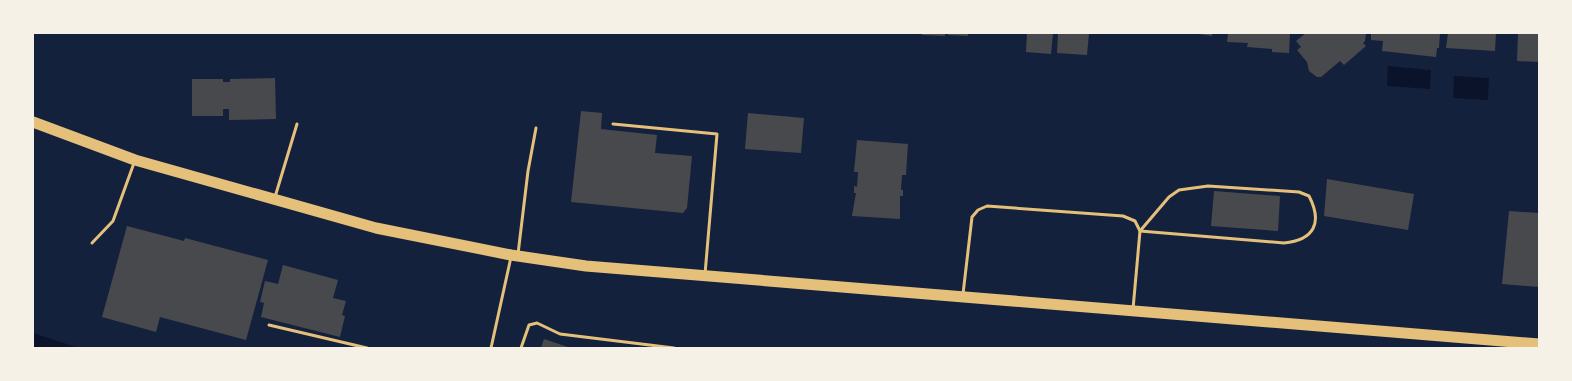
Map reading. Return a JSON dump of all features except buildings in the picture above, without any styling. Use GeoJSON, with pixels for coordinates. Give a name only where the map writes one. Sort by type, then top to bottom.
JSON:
{"type":"FeatureCollection","features":[{"type":"Feature","properties":{"kind":"highway"},"geometry":{"type":"LineString","coordinates":[[33,122],[135,160],[274,200],[376,228],[514,256],[586,266],[962,298],[1539,344]]}},
{"type":"Feature","properties":{"kind":"lane"},"geometry":{"type":"LineString","coordinates":[[274,200],[297,124]]}},
{"type":"Feature","properties":{"kind":"lane"},"geometry":{"type":"LineString","coordinates":[[613,124],[717,134],[705,276]]}},
{"type":"Feature","properties":{"kind":"lane"},"geometry":{"type":"LineString","coordinates":[[491,348],[514,256],[536,128]]}},
{"type":"Feature","properties":{"kind":"lane"},"geometry":{"type":"LineString","coordinates":[[92,243],[113,221],[135,160]]}},
{"type":"Feature","properties":{"kind":"lane"},"geometry":{"type":"LineString","coordinates":[[1208,186],[1299,192],[1309,196],[1313,204],[1315,215],[1314,226],[1309,236],[1298,242],[1284,243],[1140,231],[1169,197],[1180,190],[1191,187],[1208,186]]}},
{"type":"Feature","properties":{"kind":"lane"},"geometry":{"type":"LineString","coordinates":[[962,298],[972,217],[978,210],[987,206],[1123,216],[1135,222],[1140,231],[1133,311]]}},
{"type":"Feature","properties":{"kind":"lane"},"geometry":{"type":"LineString","coordinates":[[521,348],[530,325],[537,323],[560,334],[674,348]]}},
{"type":"Feature","properties":{"kind":"lane"},"geometry":{"type":"LineString","coordinates":[[269,325],[366,348]]}},
{"type":"Feature","properties":{"kind":"water"},"geometry":{"type":"Polygon","coordinates":[[[1388,66],[1431,70],[1430,89],[1387,86],[1388,66]]]}},
{"type":"Feature","properties":{"kind":"water"},"geometry":{"type":"Polygon","coordinates":[[[1454,76],[1489,78],[1488,100],[1453,98],[1454,76]]]}},
{"type":"Feature","properties":{"kind":"water"},"geometry":{"type":"Polygon","coordinates":[[[33,333],[79,348],[33,348],[33,333]]]}}]}
